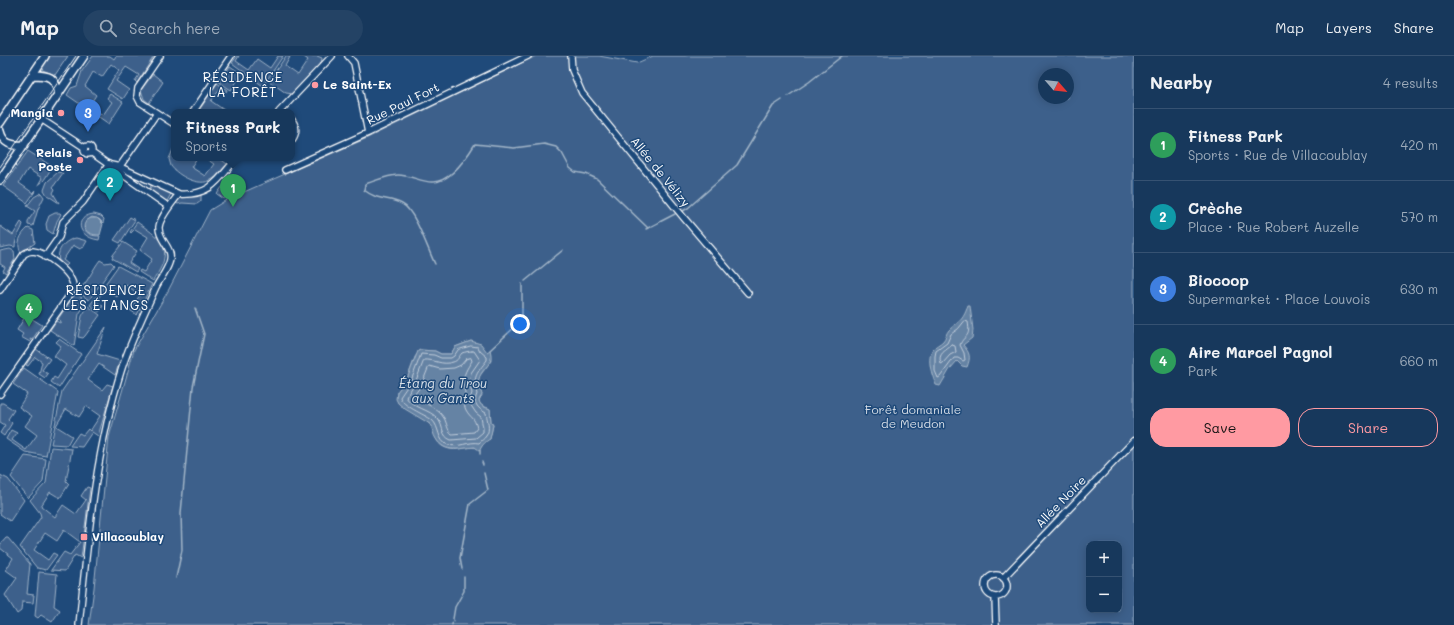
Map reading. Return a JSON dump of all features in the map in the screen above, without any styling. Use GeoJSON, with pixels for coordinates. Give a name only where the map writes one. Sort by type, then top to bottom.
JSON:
{"type":"FeatureCollection","features":[{"type":"Feature","properties":{"kind":"main road"},"geometry":{"type":"LineString","coordinates":[[0,124],[45,56]]}},
{"type":"Feature","properties":{"kind":"main road"},"geometry":{"type":"LineString","coordinates":[[0,180],[84,56]]}},
{"type":"Feature","properties":{"kind":"main road"},"geometry":{"type":"LineString","coordinates":[[33,75],[47,76],[53,80],[59,93]]}},
{"type":"Feature","properties":{"kind":"main road"},"geometry":{"type":"LineString","coordinates":[[0,131],[3,139],[9,144],[24,145]]}},
{"type":"Feature","properties":{"kind":"street"},"geometry":{"type":"LineString","coordinates":[[160,56],[136,93],[138,101],[171,122]]}},
{"type":"Feature","properties":{"kind":"street"},"geometry":{"type":"LineString","coordinates":[[195,109],[231,56]]}},
{"type":"Feature","properties":{"kind":"street"},"geometry":{"type":"LineString","coordinates":[[348,56],[354,63],[368,133]]}},
{"type":"Feature","properties":{"kind":"street","name":"Rue Paul Fort"},"geometry":{"type":"LineString","coordinates":[[285,170],[368,133],[528,56]]}},
{"type":"Feature","properties":{"kind":"street","name":"Allée de Vélizy"},"geometry":{"type":"LineString","coordinates":[[571,56],[572,70],[582,94],[748,293]]}},
{"type":"Feature","properties":{"kind":"street"},"geometry":{"type":"LineString","coordinates":[[283,109],[329,57]]}},
{"type":"Feature","properties":{"kind":"street"},"geometry":{"type":"LineString","coordinates":[[119,169],[157,113]]}},
{"type":"Feature","properties":{"kind":"street"},"geometry":{"type":"LineString","coordinates":[[42,119],[85,148],[90,147],[92,152],[109,164],[179,194],[194,193],[212,186],[234,161]]}},
{"type":"Feature","properties":{"kind":"street"},"geometry":{"type":"LineString","coordinates":[[295,125],[295,136]]}},
{"type":"Feature","properties":{"kind":"street"},"geometry":{"type":"LineString","coordinates":[[46,257],[59,237],[63,222],[83,202],[109,164]]}},
{"type":"Feature","properties":{"kind":"street"},"geometry":{"type":"LineString","coordinates":[[119,169],[169,207]]}},
{"type":"Feature","properties":{"kind":"street"},"geometry":{"type":"LineString","coordinates":[[79,625],[94,485],[106,426],[122,368],[132,342],[141,320],[170,262],[170,251],[160,235],[159,226],[169,207],[179,194]]}},
{"type":"Feature","properties":{"kind":"street"},"geometry":{"type":"LineString","coordinates":[[0,290],[24,254],[30,251],[46,257],[65,271],[72,281],[72,289],[58,311],[0,394]]}},
{"type":"Feature","properties":{"kind":"street","name":"Allée Noire"},"geometry":{"type":"LineString","coordinates":[[1003,578],[1134,441]]}},
{"type":"Feature","properties":{"kind":"street"},"geometry":{"type":"LineString","coordinates":[[995,575],[1003,578],[1006,583],[1006,589],[1001,595],[995,597],[987,593],[985,583],[989,578],[995,575]]}},
{"type":"Feature","properties":{"kind":"street"},"geometry":{"type":"LineString","coordinates":[[995,597],[996,625]]}},
{"type":"Feature","properties":{"kind":"green space"},"geometry":{"type":"Polygon","coordinates":[[[47,56],[68,56],[55,75],[40,69],[47,56]]]}},
{"type":"Feature","properties":{"kind":"green space"},"geometry":{"type":"Polygon","coordinates":[[[93,56],[110,56],[114,59],[116,56],[154,56],[137,83],[135,81],[139,75],[126,67],[116,81],[129,90],[123,99],[107,89],[119,70],[111,64],[102,77],[93,72],[85,86],[96,95],[89,106],[103,115],[112,102],[107,98],[110,94],[123,102],[109,124],[67,95],[71,88],[77,86],[82,71],[93,56]]]}},
{"type":"Feature","properties":{"kind":"green space"},"geometry":{"type":"Polygon","coordinates":[[[237,56],[239,56],[236,61],[249,70],[257,59],[270,68],[278,56],[283,56],[263,86],[232,63],[237,56]]]}},
{"type":"Feature","properties":{"kind":"green space"},"geometry":{"type":"Polygon","coordinates":[[[286,56],[290,57],[285,66],[298,75],[308,60],[303,56],[317,56],[322,58],[321,64],[293,94],[286,93],[269,81],[286,56]]]}},
{"type":"Feature","properties":{"kind":"green space","name":"Forêt domaniale de Meudon"},"geometry":{"type":"Polygon","coordinates":[[[536,56],[599,56],[637,63],[653,56],[1134,56],[1134,625],[89,625],[109,437],[134,350],[168,291],[210,210],[228,199],[365,139],[536,56]],[[471,341],[455,347],[451,354],[441,354],[435,351],[420,350],[415,357],[407,379],[397,392],[398,403],[428,423],[433,429],[437,441],[442,446],[454,450],[472,447],[480,449],[485,441],[490,439],[493,425],[491,422],[490,409],[482,405],[479,400],[482,395],[478,383],[479,377],[491,361],[490,351],[487,352],[471,341]]]}},
{"type":"Feature","properties":{"kind":"green space"},"geometry":{"type":"Polygon","coordinates":[[[230,66],[242,74],[231,90],[219,82],[230,66]]]}},
{"type":"Feature","properties":{"kind":"green space"},"geometry":{"type":"Polygon","coordinates":[[[153,74],[163,82],[149,103],[144,99],[141,90],[153,74]]]}},
{"type":"Feature","properties":{"kind":"green space"},"geometry":{"type":"Polygon","coordinates":[[[217,83],[227,90],[226,92],[221,88],[211,101],[223,109],[200,109],[217,83]]]}},
{"type":"Feature","properties":{"kind":"green space"},"geometry":{"type":"Polygon","coordinates":[[[28,151],[53,167],[38,185],[42,178],[28,169],[19,183],[33,193],[36,190],[27,203],[3,186],[28,151]]]}},
{"type":"Feature","properties":{"kind":"green space"},"geometry":{"type":"Polygon","coordinates":[[[171,154],[171,161],[195,161],[191,167],[205,176],[214,164],[210,161],[223,161],[227,164],[213,179],[206,182],[201,182],[184,177],[174,170],[169,159],[171,154]]]}},
{"type":"Feature","properties":{"kind":"green space"},"geometry":{"type":"Polygon","coordinates":[[[58,172],[63,173],[53,187],[55,189],[53,193],[59,203],[47,195],[44,190],[47,182],[58,172]]]}},
{"type":"Feature","properties":{"kind":"green space"},"geometry":{"type":"Polygon","coordinates":[[[152,183],[172,192],[166,203],[149,191],[152,183]]]}},
{"type":"Feature","properties":{"kind":"green space"},"geometry":{"type":"Polygon","coordinates":[[[225,183],[238,189],[224,199],[217,194],[225,183]]]}},
{"type":"Feature","properties":{"kind":"green space"},"geometry":{"type":"Polygon","coordinates":[[[41,193],[44,197],[38,209],[33,226],[28,225],[28,221],[35,211],[27,206],[34,197],[41,193]]]}},
{"type":"Feature","properties":{"kind":"green space"},"geometry":{"type":"Polygon","coordinates":[[[201,195],[201,201],[197,204],[175,203],[180,196],[201,195]]]}},
{"type":"Feature","properties":{"kind":"green space"},"geometry":{"type":"Polygon","coordinates":[[[55,213],[61,214],[53,234],[47,230],[46,224],[49,216],[55,213]]]}},
{"type":"Feature","properties":{"kind":"green space"},"geometry":{"type":"Polygon","coordinates":[[[94,214],[101,216],[104,219],[103,223],[99,219],[92,217],[86,221],[84,228],[90,235],[100,236],[99,240],[86,235],[80,227],[83,218],[94,214]]]}},
{"type":"Feature","properties":{"kind":"green space"},"geometry":{"type":"Polygon","coordinates":[[[130,217],[135,220],[120,243],[114,240],[130,217]]]}},
{"type":"Feature","properties":{"kind":"green space"},"geometry":{"type":"Polygon","coordinates":[[[21,222],[23,224],[16,240],[15,247],[10,246],[0,248],[0,226],[13,235],[21,222]]]}},
{"type":"Feature","properties":{"kind":"green space"},"geometry":{"type":"Polygon","coordinates":[[[137,222],[151,232],[163,246],[163,261],[160,270],[153,281],[139,272],[140,270],[144,272],[152,259],[140,250],[148,237],[135,229],[131,233],[130,232],[137,222]]]}},
{"type":"Feature","properties":{"kind":"green space"},"geometry":{"type":"Polygon","coordinates":[[[28,228],[33,230],[35,243],[21,253],[19,246],[20,239],[28,228]]]}},
{"type":"Feature","properties":{"kind":"green space"},"geometry":{"type":"Polygon","coordinates":[[[76,238],[87,241],[83,248],[81,247],[80,249],[73,245],[63,260],[68,264],[66,266],[59,261],[58,257],[60,249],[65,243],[76,238]]]}},
{"type":"Feature","properties":{"kind":"green space"},"geometry":{"type":"Polygon","coordinates":[[[123,242],[137,251],[129,263],[138,269],[136,272],[112,258],[123,242]]]}},
{"type":"Feature","properties":{"kind":"green space"},"geometry":{"type":"Polygon","coordinates":[[[10,249],[14,251],[15,259],[6,273],[3,271],[5,267],[0,264],[0,251],[10,249]]]}},
{"type":"Feature","properties":{"kind":"green space"},"geometry":{"type":"Polygon","coordinates":[[[100,260],[105,263],[111,262],[114,265],[89,300],[79,293],[78,290],[87,280],[100,260]]]}},
{"type":"Feature","properties":{"kind":"green space"},"geometry":{"type":"Polygon","coordinates":[[[118,266],[152,284],[137,315],[130,310],[140,295],[126,285],[117,297],[105,289],[96,301],[103,306],[99,312],[90,305],[118,266]]]}},
{"type":"Feature","properties":{"kind":"green space"},"geometry":{"type":"Polygon","coordinates":[[[76,292],[87,302],[79,314],[74,346],[50,330],[56,321],[60,323],[61,321],[58,319],[76,292]]]}},
{"type":"Feature","properties":{"kind":"green space"},"geometry":{"type":"Polygon","coordinates":[[[88,306],[100,315],[83,338],[78,337],[82,316],[88,306]]]}},
{"type":"Feature","properties":{"kind":"green space"},"geometry":{"type":"Polygon","coordinates":[[[26,315],[42,325],[32,340],[30,339],[30,342],[21,337],[23,334],[17,330],[26,315]]]}},
{"type":"Feature","properties":{"kind":"green space"},"geometry":{"type":"Polygon","coordinates":[[[106,327],[97,354],[120,361],[115,375],[99,364],[88,380],[102,390],[107,384],[113,386],[98,436],[92,432],[82,447],[70,446],[79,433],[83,435],[88,429],[90,431],[100,416],[86,406],[79,417],[66,409],[56,426],[72,436],[67,445],[51,444],[62,391],[106,327]]]}},
{"type":"Feature","properties":{"kind":"green space"},"geometry":{"type":"Polygon","coordinates":[[[59,339],[81,354],[59,388],[51,382],[54,377],[57,379],[66,365],[54,356],[61,346],[56,342],[59,339]]]}},
{"type":"Feature","properties":{"kind":"green space"},"geometry":{"type":"Polygon","coordinates":[[[36,349],[50,359],[42,370],[48,374],[45,378],[39,374],[42,362],[35,357],[28,366],[26,365],[36,349]]]}},
{"type":"Feature","properties":{"kind":"green space"},"geometry":{"type":"Polygon","coordinates":[[[24,368],[58,392],[46,456],[25,452],[6,439],[11,430],[17,433],[12,440],[26,450],[37,435],[25,426],[32,416],[19,407],[27,394],[13,384],[24,368]]]}},
{"type":"Feature","properties":{"kind":"green space"},"geometry":{"type":"Polygon","coordinates":[[[0,403],[3,403],[14,410],[8,419],[12,423],[4,436],[0,433],[5,425],[0,422],[0,403]]]}},
{"type":"Feature","properties":{"kind":"green space"},"geometry":{"type":"Polygon","coordinates":[[[51,447],[72,449],[66,481],[69,484],[60,498],[50,492],[41,506],[55,517],[63,505],[76,514],[86,500],[81,496],[87,487],[90,488],[81,558],[75,555],[65,571],[51,570],[64,552],[70,555],[80,542],[64,530],[57,541],[45,533],[34,550],[48,560],[53,553],[57,555],[46,570],[37,568],[20,547],[41,517],[40,513],[30,500],[46,483],[51,447]]]}},
{"type":"Feature","properties":{"kind":"green space"},"geometry":{"type":"Polygon","coordinates":[[[25,456],[46,459],[43,482],[28,498],[11,477],[25,456]]]}},
{"type":"Feature","properties":{"kind":"green space"},"geometry":{"type":"Polygon","coordinates":[[[0,475],[8,479],[24,500],[10,521],[0,514],[0,482],[2,479],[0,475]]]}},
{"type":"Feature","properties":{"kind":"green space"},"geometry":{"type":"Polygon","coordinates":[[[6,538],[8,538],[30,564],[27,594],[34,595],[33,603],[22,602],[21,611],[17,614],[5,595],[17,578],[6,570],[13,558],[0,548],[0,545],[6,538]]]}},
{"type":"Feature","properties":{"kind":"green space"},"geometry":{"type":"Polygon","coordinates":[[[39,572],[57,574],[54,606],[60,610],[52,622],[41,615],[38,618],[35,616],[39,572]]]}},
{"type":"Feature","properties":{"kind":"water"},"geometry":{"type":"Polygon","coordinates":[[[91,218],[97,218],[103,224],[100,235],[91,234],[85,230],[85,224],[91,218]]]}},
{"type":"Feature","properties":{"kind":"water"},"geometry":{"type":"Polygon","coordinates":[[[968,306],[970,306],[973,330],[972,338],[963,345],[969,355],[967,367],[962,366],[957,361],[950,369],[940,386],[936,385],[930,367],[931,353],[934,348],[944,340],[949,330],[962,318],[968,306]]]}},
{"type":"Feature","properties":{"kind":"water","name":"Étang du Trou aux Gants"},"geometry":{"type":"Polygon","coordinates":[[[471,341],[481,344],[487,352],[490,350],[491,355],[490,363],[483,371],[478,383],[482,395],[479,400],[480,404],[490,409],[491,422],[493,425],[490,439],[484,444],[480,451],[475,447],[454,449],[444,447],[435,437],[430,424],[405,409],[396,399],[397,392],[407,379],[418,351],[435,351],[441,354],[451,354],[455,347],[471,341]]]}},
{"type":"Feature","properties":{"kind":"waterway"},"geometry":{"type":"LineString","coordinates":[[788,96],[809,82],[842,56]]}},
{"type":"Feature","properties":{"kind":"waterway"},"geometry":{"type":"LineString","coordinates":[[683,211],[737,165],[773,106],[782,100]]}},
{"type":"Feature","properties":{"kind":"waterway"},"geometry":{"type":"LineString","coordinates":[[435,264],[421,231],[407,208],[397,202],[374,196],[364,190],[365,185],[383,178],[398,175],[428,182],[439,181],[451,174],[457,168],[475,144],[514,148],[544,144],[556,147],[562,153],[570,168],[575,172],[586,174],[597,179],[648,228]]}},
{"type":"Feature","properties":{"kind":"waterway"},"geometry":{"type":"LineString","coordinates":[[646,229],[675,214]]}},
{"type":"Feature","properties":{"kind":"waterway"},"geometry":{"type":"LineString","coordinates":[[525,281],[563,250]]}},
{"type":"Feature","properties":{"kind":"waterway"},"geometry":{"type":"LineString","coordinates":[[490,350],[518,324],[522,316],[522,284]]}},
{"type":"Feature","properties":{"kind":"waterway"},"geometry":{"type":"LineString","coordinates":[[176,578],[182,550],[181,513],[193,387],[204,334],[195,308]]}},
{"type":"Feature","properties":{"kind":"waterway"},"geometry":{"type":"LineString","coordinates":[[462,569],[460,558],[470,504],[488,490],[484,473]]}},
{"type":"Feature","properties":{"kind":"waterway"},"geometry":{"type":"LineString","coordinates":[[452,625],[455,607],[464,591],[464,577]]}},
{"type":"Feature","properties":{"kind":"tram line"},"geometry":{"type":"LineString","coordinates":[[0,167],[76,56]]}},
{"type":"Feature","properties":{"kind":"place","name":"Le Saint-Ex"},"geometry":{"type":"Point","coordinates":[315,85]}},
{"type":"Feature","properties":{"kind":"place","name":"Mangia"},"geometry":{"type":"Point","coordinates":[61,113]}},
{"type":"Feature","properties":{"kind":"place","name":"Biocoop"},"geometry":{"type":"Point","coordinates":[88,132]}},
{"type":"Feature","properties":{"kind":"place","name":"Relais Poste"},"geometry":{"type":"Point","coordinates":[80,160]}},
{"type":"Feature","properties":{"kind":"place","name":"Crèche"},"geometry":{"type":"Point","coordinates":[110,201]}},
{"type":"Feature","properties":{"kind":"place","name":"Fitness Park"},"geometry":{"type":"Point","coordinates":[233,207]}},
{"type":"Feature","properties":{"kind":"place","name":"Aire Marcel Pagnol"},"geometry":{"type":"Point","coordinates":[29,327]}},
{"type":"Feature","properties":{"kind":"place","name":"Villacoublay"},"geometry":{"type":"Point","coordinates":[84,537]}},
{"type":"Feature","properties":{"kind":"district","name":"RÉSIDENCE LA FORÊT"},"geometry":{"type":"Point","coordinates":[243,84]}},
{"type":"Feature","properties":{"kind":"district","name":"RÉSIDENCE LES ÉTANGS"},"geometry":{"type":"Point","coordinates":[106,298]}}]}
